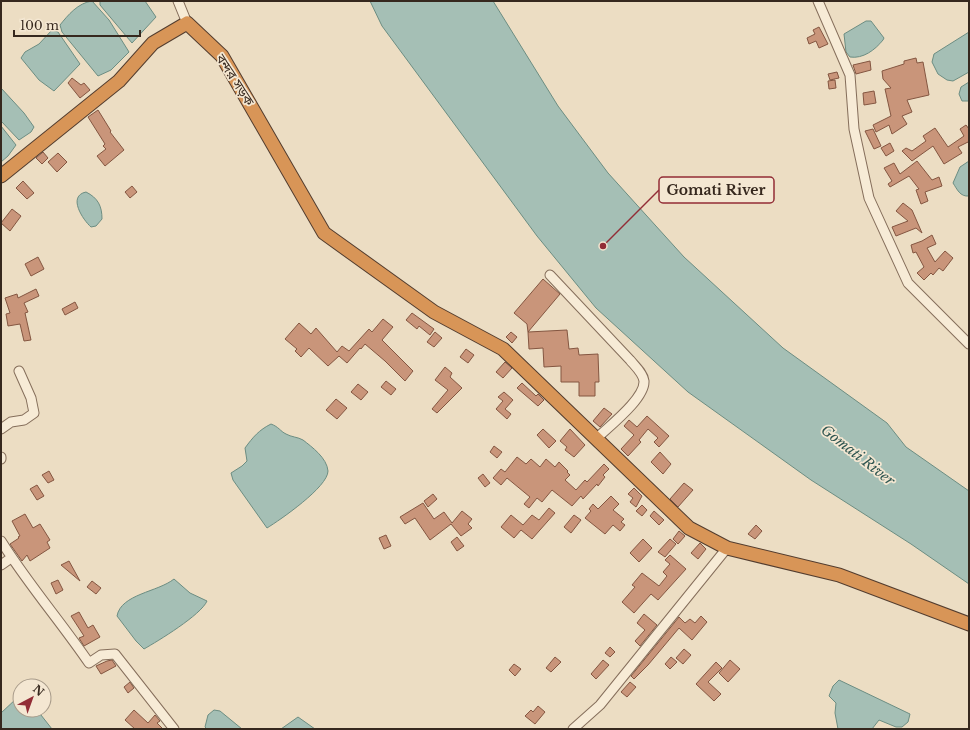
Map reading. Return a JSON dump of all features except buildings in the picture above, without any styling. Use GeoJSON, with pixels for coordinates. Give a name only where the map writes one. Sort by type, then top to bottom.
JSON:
{"type":"FeatureCollection","features":[{"type":"Feature","properties":{"kind":"highway"},"geometry":{"type":"LineString","coordinates":[[1,176],[119,81],[153,42],[187,23]]}},
{"type":"Feature","properties":{"kind":"highway","name":"বন্দর সড়ক"},"geometry":{"type":"LineString","coordinates":[[187,23],[222,56],[324,233],[434,312],[503,350],[689,528],[727,548],[839,575],[969,624]]}},
{"type":"Feature","properties":{"kind":"street"},"geometry":{"type":"LineString","coordinates":[[178,1],[187,23]]}},
{"type":"Feature","properties":{"kind":"street"},"geometry":{"type":"LineString","coordinates":[[818,1],[850,75],[854,129],[869,198],[875,212],[908,283],[969,344]]}},
{"type":"Feature","properties":{"kind":"street"},"geometry":{"type":"LineString","coordinates":[[550,275],[630,360],[641,374],[644,382],[642,391],[636,400],[596,439]]}},
{"type":"Feature","properties":{"kind":"street"},"geometry":{"type":"LineString","coordinates":[[1,429],[11,422],[24,420],[34,413],[31,398],[19,372]]}},
{"type":"Feature","properties":{"kind":"street"},"geometry":{"type":"LineString","coordinates":[[1,541],[11,558],[62,624],[89,663],[102,655],[115,654],[174,729]]}},
{"type":"Feature","properties":{"kind":"street"},"geometry":{"type":"LineString","coordinates":[[573,729],[600,705],[727,548]]}},
{"type":"Feature","properties":{"kind":"street"},"geometry":{"type":"LineString","coordinates":[[1,566],[11,558]]}},
{"type":"Feature","properties":{"kind":"water"},"geometry":{"type":"Polygon","coordinates":[[[92,1],[109,20],[129,52],[111,70],[98,76],[62,32],[60,25],[82,4],[92,1]]]}},
{"type":"Feature","properties":{"kind":"water"},"geometry":{"type":"Polygon","coordinates":[[[100,1],[145,1],[156,17],[132,43],[100,5],[100,1]]]}},
{"type":"Feature","properties":{"kind":"water"},"geometry":{"type":"Polygon","coordinates":[[[370,1],[493,1],[558,106],[608,173],[684,257],[783,348],[887,423],[906,447],[969,491],[969,584],[911,544],[811,480],[688,392],[596,308],[537,236],[382,26],[370,1]]]}},
{"type":"Feature","properties":{"kind":"water"},"geometry":{"type":"Polygon","coordinates":[[[866,21],[871,21],[884,38],[868,53],[860,57],[850,57],[846,52],[844,34],[866,21]]]}},
{"type":"Feature","properties":{"kind":"water"},"geometry":{"type":"Polygon","coordinates":[[[52,30],[58,32],[80,64],[54,91],[39,80],[21,58],[25,52],[39,44],[52,30]]]}},
{"type":"Feature","properties":{"kind":"water"},"geometry":{"type":"Polygon","coordinates":[[[969,32],[969,72],[953,81],[947,80],[938,74],[932,62],[934,54],[969,32]]]}},
{"type":"Feature","properties":{"kind":"water"},"geometry":{"type":"Polygon","coordinates":[[[969,82],[969,101],[962,101],[959,94],[961,87],[969,82]]]}},
{"type":"Feature","properties":{"kind":"water"},"geometry":{"type":"Polygon","coordinates":[[[1,88],[24,113],[34,127],[31,132],[19,140],[1,121],[1,88]]]}},
{"type":"Feature","properties":{"kind":"water"},"geometry":{"type":"Polygon","coordinates":[[[1,126],[16,145],[8,156],[1,162],[1,126]]]}},
{"type":"Feature","properties":{"kind":"water"},"geometry":{"type":"Polygon","coordinates":[[[969,161],[969,196],[966,196],[959,192],[953,183],[960,167],[969,161]]]}},
{"type":"Feature","properties":{"kind":"water"},"geometry":{"type":"Polygon","coordinates":[[[86,192],[94,197],[100,206],[102,219],[96,226],[91,227],[84,219],[78,208],[77,203],[80,194],[86,192]]]}},
{"type":"Feature","properties":{"kind":"water"},"geometry":{"type":"Polygon","coordinates":[[[271,424],[276,426],[284,433],[299,438],[311,446],[322,457],[328,471],[326,478],[312,494],[292,511],[267,528],[233,480],[231,473],[247,461],[245,448],[251,440],[260,431],[271,424]]]}},
{"type":"Feature","properties":{"kind":"water"},"geometry":{"type":"Polygon","coordinates":[[[174,579],[190,593],[207,601],[197,613],[188,620],[169,634],[144,649],[117,616],[120,609],[125,603],[133,598],[174,579]]]}},
{"type":"Feature","properties":{"kind":"water"},"geometry":{"type":"Polygon","coordinates":[[[839,680],[910,714],[908,722],[902,727],[896,727],[879,720],[872,729],[838,729],[835,713],[836,703],[829,696],[833,686],[839,680]]]}},
{"type":"Feature","properties":{"kind":"water"},"geometry":{"type":"Polygon","coordinates":[[[12,703],[12,718],[43,718],[52,729],[1,729],[1,713],[12,703]]]}},
{"type":"Feature","properties":{"kind":"water"},"geometry":{"type":"Polygon","coordinates":[[[214,710],[220,711],[242,729],[207,729],[205,727],[208,715],[214,710]]]}},
{"type":"Feature","properties":{"kind":"water"},"geometry":{"type":"Polygon","coordinates":[[[298,717],[315,729],[281,729],[298,717]]]}},
{"type":"Feature","properties":{"kind":"place","name":"Gomati River"},"geometry":{"type":"Point","coordinates":[603,246]}}]}
